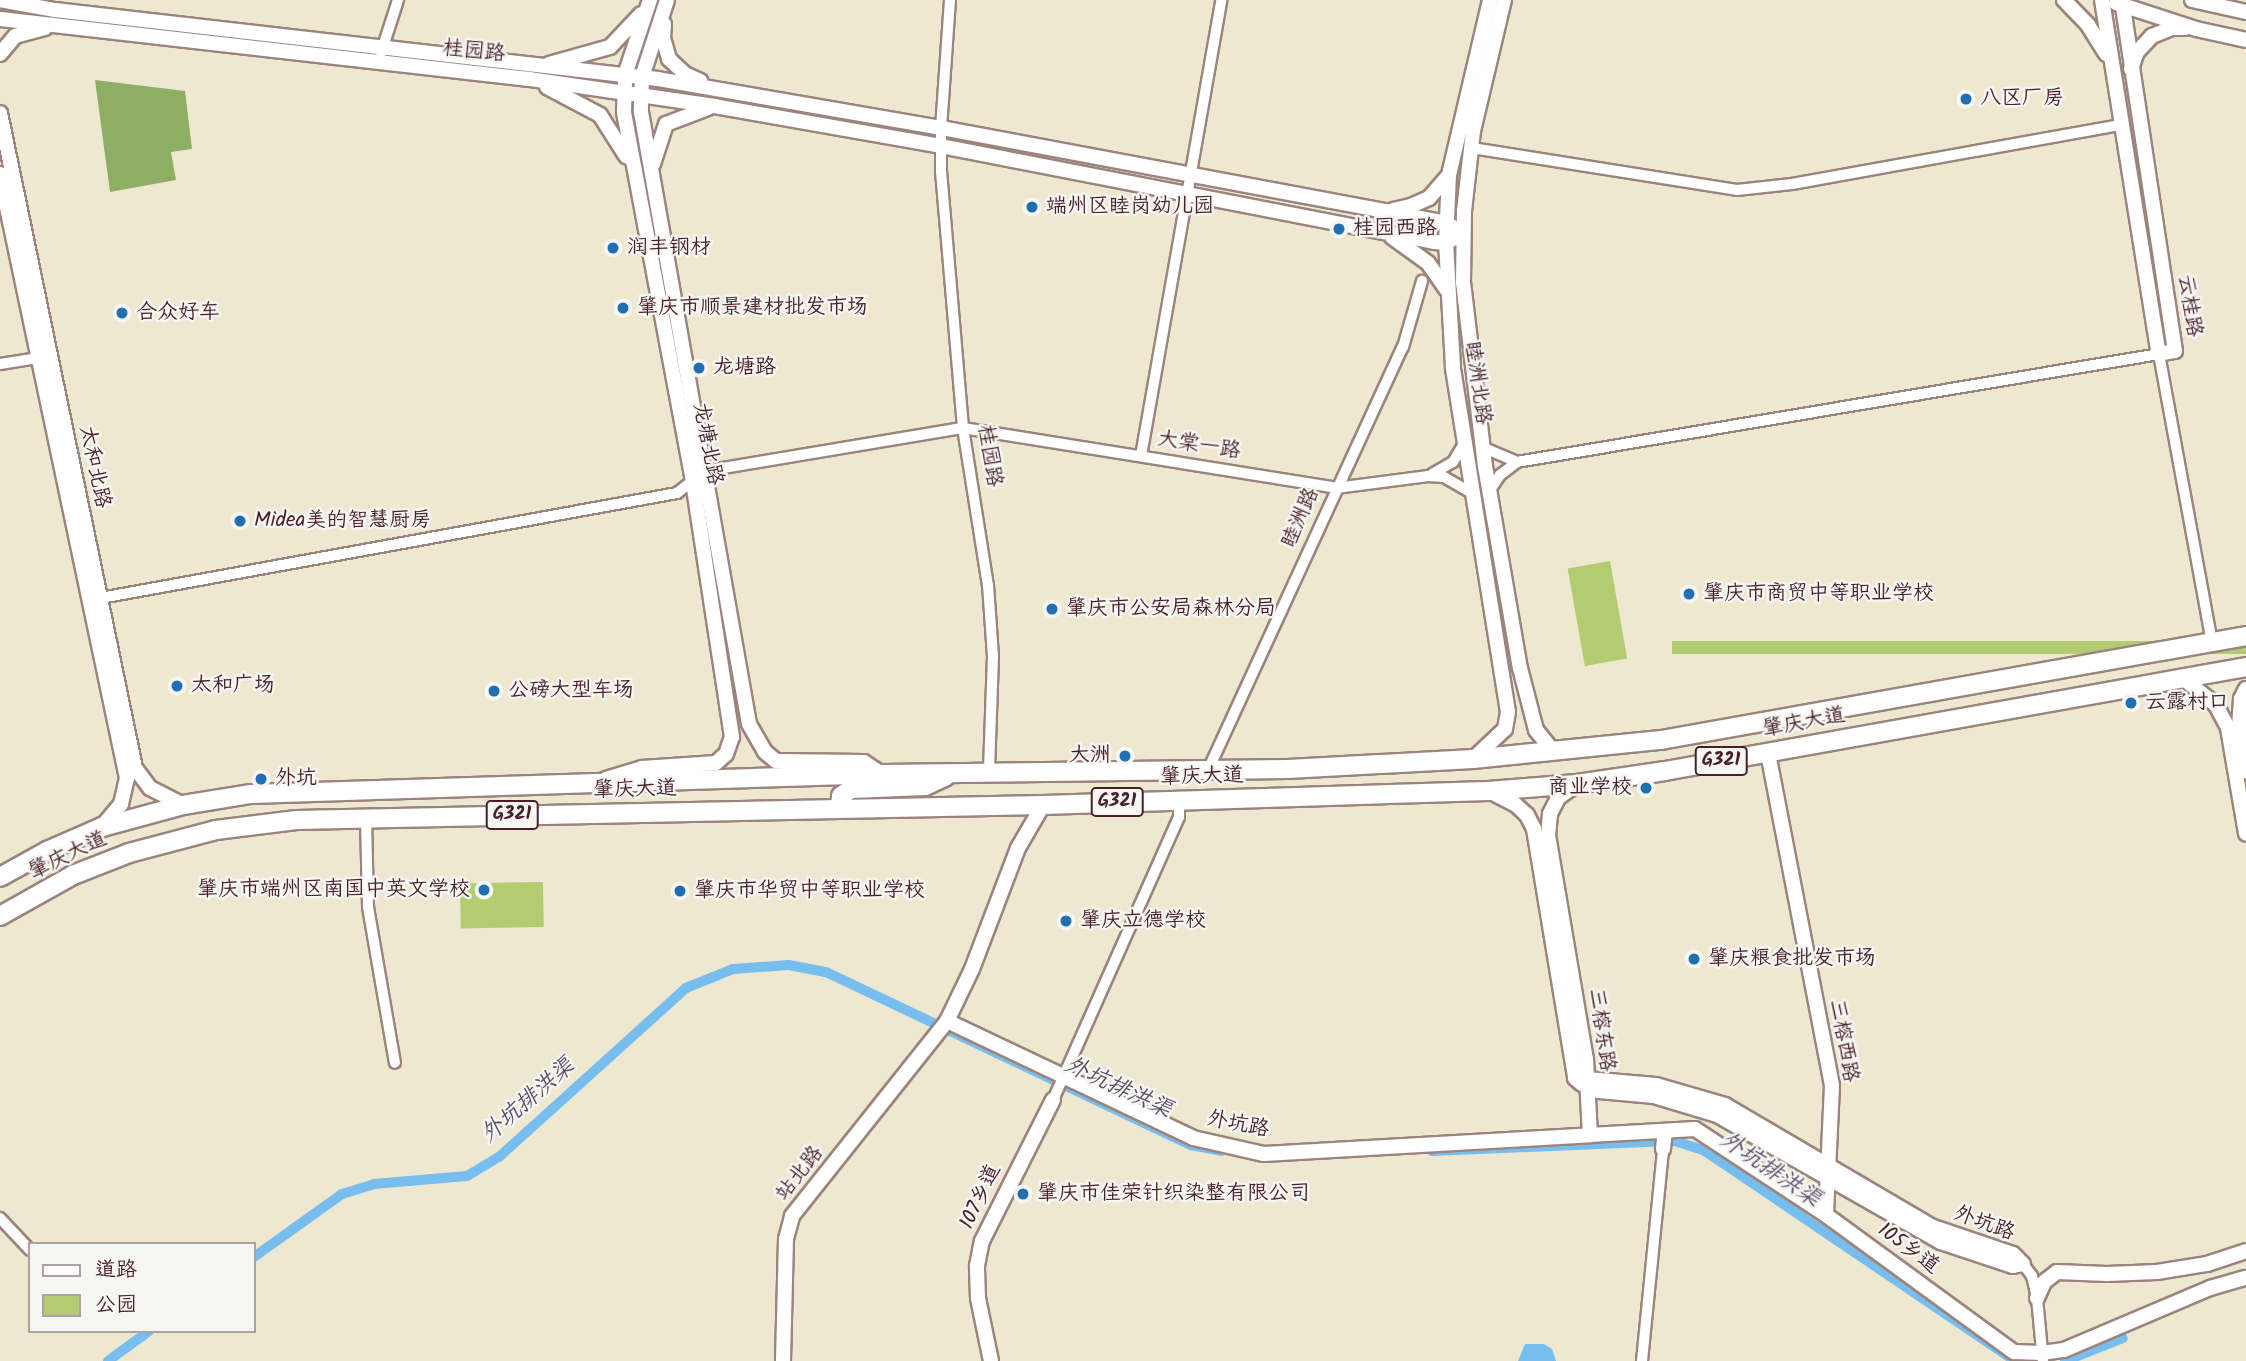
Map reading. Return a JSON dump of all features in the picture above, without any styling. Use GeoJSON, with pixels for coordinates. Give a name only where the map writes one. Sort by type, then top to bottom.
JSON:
{"type":"FeatureCollection","features":[{"type":"Feature","properties":{"kind":"highway","name":"G321"},"geometry":{"type":"LineString","coordinates":[[1208,769],[1376,766],[1554,752],[1668,738],[2246,636]]}},
{"type":"Feature","properties":{"kind":"highway","name":"肇庆大道"},"geometry":{"type":"LineString","coordinates":[[0,916],[73,875],[141,849],[216,830],[296,820],[1043,805],[1489,791],[1577,784],[1674,770],[2246,667]]}},
{"type":"Feature","properties":{"kind":"highway"},"geometry":{"type":"LineString","coordinates":[[1668,738],[1674,770]]}},
{"type":"Feature","properties":{"kind":"highway","name":"肇庆大道"},"geometry":{"type":"LineString","coordinates":[[0,877],[47,851],[102,827],[183,805],[251,793],[952,773],[1208,769]]}},
{"type":"Feature","properties":{"kind":"highway"},"geometry":{"type":"LineString","coordinates":[[840,808],[841,796],[851,789],[925,786],[952,773]]}},
{"type":"Feature","properties":{"kind":"highway"},"geometry":{"type":"LineString","coordinates":[[595,813],[624,803],[688,801],[694,792],[688,780]]}},
{"type":"Feature","properties":{"kind":"street"},"geometry":{"type":"LineString","coordinates":[[0,0],[55,10],[642,77],[941,128],[1447,223],[1462,234],[1446,243]]}},
{"type":"Feature","properties":{"kind":"street"},"geometry":{"type":"LineString","coordinates":[[38,0],[55,10]]}},
{"type":"Feature","properties":{"kind":"street"},"geometry":{"type":"LineString","coordinates":[[378,62],[398,0]]}},
{"type":"Feature","properties":{"kind":"street","name":"桂园路"},"geometry":{"type":"LineString","coordinates":[[950,0],[941,146],[963,428],[988,585],[993,656],[989,773]]}},
{"type":"Feature","properties":{"kind":"street"},"geometry":{"type":"LineString","coordinates":[[1141,456],[1221,0]]}},
{"type":"Feature","properties":{"kind":"street","name":"睦洲北路"},"geometry":{"type":"LineString","coordinates":[[1473,759],[1505,729],[1508,712],[1453,367],[1446,243],[1449,175],[1490,0]]}},
{"type":"Feature","properties":{"kind":"street","name":"睦洲北路"},"geometry":{"type":"LineString","coordinates":[[1504,0],[1472,148],[1462,234],[1466,324],[1482,447],[1520,668],[1536,730],[1554,752]]}},
{"type":"Feature","properties":{"kind":"street"},"geometry":{"type":"LineString","coordinates":[[2064,0],[2088,25],[2110,61]]}},
{"type":"Feature","properties":{"kind":"street"},"geometry":{"type":"LineString","coordinates":[[2105,0],[2122,2],[2196,29],[2246,40]]}},
{"type":"Feature","properties":{"kind":"street","name":"云桂路"},"geometry":{"type":"LineString","coordinates":[[2105,0],[2110,61],[2159,354],[2175,351],[2122,2]]}},
{"type":"Feature","properties":{"kind":"street"},"geometry":{"type":"LineString","coordinates":[[2192,0],[2246,12]]}},
{"type":"Feature","properties":{"kind":"street"},"geometry":{"type":"LineString","coordinates":[[539,67],[610,47],[649,3]]}},
{"type":"Feature","properties":{"kind":"street"},"geometry":{"type":"LineString","coordinates":[[633,170],[623,93],[625,75],[649,3]]}},
{"type":"Feature","properties":{"kind":"street"},"geometry":{"type":"LineString","coordinates":[[666,3],[663,38],[669,59],[685,74],[717,90]]}},
{"type":"Feature","properties":{"kind":"street","name":"龙塘北路"},"geometry":{"type":"LineString","coordinates":[[666,3],[642,77],[640,96],[651,172],[749,724],[765,752],[776,761],[864,762],[883,775]]}},
{"type":"Feature","properties":{"kind":"street","name":"桂园路"},"geometry":{"type":"LineString","coordinates":[[0,19],[529,79],[715,106],[941,146],[1446,243]]}},
{"type":"Feature","properties":{"kind":"street"},"geometry":{"type":"LineString","coordinates":[[0,54],[15,36],[53,26]]}},
{"type":"Feature","properties":{"kind":"street"},"geometry":{"type":"LineString","coordinates":[[2131,69],[2137,52],[2152,36],[2172,27],[2196,29]]}},
{"type":"Feature","properties":{"kind":"street"},"geometry":{"type":"LineString","coordinates":[[529,79],[586,105],[600,115],[619,141],[633,170]]}},
{"type":"Feature","properties":{"kind":"street"},"geometry":{"type":"LineString","coordinates":[[651,172],[666,124],[673,119],[715,106]]}},
{"type":"Feature","properties":{"kind":"street","name":"太和北路"},"geometry":{"type":"LineString","coordinates":[[0,113],[44,357],[94,599],[127,778],[121,804],[102,827]]}},
{"type":"Feature","properties":{"kind":"street"},"geometry":{"type":"LineString","coordinates":[[1472,148],[1737,190],[1792,184],[2121,125]]}},
{"type":"Feature","properties":{"kind":"street","name":"龙塘北路"},"geometry":{"type":"LineString","coordinates":[[591,784],[642,768],[716,763],[726,754],[733,727],[693,481],[633,170]]}},
{"type":"Feature","properties":{"kind":"street","name":"太和北路"},"geometry":{"type":"LineString","coordinates":[[0,174],[44,357]]}},
{"type":"Feature","properties":{"kind":"street"},"geometry":{"type":"LineString","coordinates":[[1385,211],[1421,203],[1449,175]]}},
{"type":"Feature","properties":{"kind":"street"},"geometry":{"type":"LineString","coordinates":[[1384,232],[1428,263],[1447,289]]}},
{"type":"Feature","properties":{"kind":"street","name":"睦洲路"},"geometry":{"type":"LineString","coordinates":[[1208,769],[1403,347],[1422,281]]}},
{"type":"Feature","properties":{"kind":"street"},"geometry":{"type":"LineString","coordinates":[[1490,491],[1500,475],[1517,462],[2159,354],[2212,642]]}},
{"type":"Feature","properties":{"kind":"street"},"geometry":{"type":"LineString","coordinates":[[0,364],[44,357]]}},
{"type":"Feature","properties":{"kind":"street","name":"大棠一路"},"geometry":{"type":"LineString","coordinates":[[705,471],[963,428],[1336,488],[1428,476]]}},
{"type":"Feature","properties":{"kind":"street"},"geometry":{"type":"LineString","coordinates":[[1428,476],[1453,462],[1464,444]]}},
{"type":"Feature","properties":{"kind":"street"},"geometry":{"type":"LineString","coordinates":[[1482,447],[1517,462]]}},
{"type":"Feature","properties":{"kind":"street"},"geometry":{"type":"LineString","coordinates":[[94,599],[677,493],[705,471]]}},
{"type":"Feature","properties":{"kind":"street"},"geometry":{"type":"LineString","coordinates":[[1428,476],[1456,481],[1473,494]]}},
{"type":"Feature","properties":{"kind":"street","name":"太和北路"},"geometry":{"type":"LineString","coordinates":[[94,599],[135,768],[150,788],[183,805]]}},
{"type":"Feature","properties":{"kind":"street"},"geometry":{"type":"LineString","coordinates":[[1503,670],[1514,696],[1520,694],[1520,668]]}},
{"type":"Feature","properties":{"kind":"street"},"geometry":{"type":"LineString","coordinates":[[2184,678],[2216,705],[2233,728],[2246,771]]}},
{"type":"Feature","properties":{"kind":"street"},"geometry":{"type":"LineString","coordinates":[[2246,688],[2233,728],[2246,833]]}},
{"type":"Feature","properties":{"kind":"street","name":"三榕西路"},"geometry":{"type":"LineString","coordinates":[[1768,753],[1832,1086],[1826,1215]]}},
{"type":"Feature","properties":{"kind":"street"},"geometry":{"type":"LineString","coordinates":[[1489,791],[1515,804],[1541,832],[1558,798],[1577,784]]}},
{"type":"Feature","properties":{"kind":"street"},"geometry":{"type":"LineString","coordinates":[[1053,1100],[1179,817],[1179,800]]}},
{"type":"Feature","properties":{"kind":"street"},"geometry":{"type":"LineString","coordinates":[[947,1021],[972,969],[1017,848],[1043,805]]}},
{"type":"Feature","properties":{"kind":"street"},"geometry":{"type":"LineString","coordinates":[[366,818],[368,907],[395,1063]]}},
{"type":"Feature","properties":{"kind":"street","name":"三榕东路"},"geometry":{"type":"LineString","coordinates":[[1541,832],[1584,1082]]}},
{"type":"Feature","properties":{"kind":"street","name":"外坑路"},"geometry":{"type":"LineString","coordinates":[[947,1021],[1193,1138],[1264,1154],[1590,1135]]}},
{"type":"Feature","properties":{"kind":"street","name":"站北路"},"geometry":{"type":"LineString","coordinates":[[783,1361],[786,1239],[792,1216],[947,1021]]}},
{"type":"Feature","properties":{"kind":"street"},"geometry":{"type":"LineString","coordinates":[[1584,1082],[1590,1135]]}},
{"type":"Feature","properties":{"kind":"street","name":"外坑路"},"geometry":{"type":"LineString","coordinates":[[1584,1082],[1654,1096],[1717,1115],[1830,1172],[1941,1241],[2013,1266],[2023,1264]]}},
{"type":"Feature","properties":{"kind":"street","name":"107乡道"},"geometry":{"type":"LineString","coordinates":[[991,1361],[978,1298],[977,1266],[982,1241],[1053,1100]]}},
{"type":"Feature","properties":{"kind":"street","name":"105乡道"},"geometry":{"type":"LineString","coordinates":[[1590,1135],[1695,1129],[1826,1215],[2014,1352],[2042,1357],[2064,1350],[2210,1288],[2246,1278]]}},
{"type":"Feature","properties":{"kind":"street"},"geometry":{"type":"LineString","coordinates":[[1642,1361],[1665,1131]]}},
{"type":"Feature","properties":{"kind":"street"},"geometry":{"type":"LineString","coordinates":[[0,1218],[28,1248]]}},
{"type":"Feature","properties":{"kind":"street"},"geometry":{"type":"LineString","coordinates":[[2037,1298],[2044,1282],[2056,1272],[2157,1272],[2207,1264],[2246,1251]]}},
{"type":"Feature","properties":{"kind":"street"},"geometry":{"type":"LineString","coordinates":[[2023,1264],[2032,1276],[2037,1298],[2042,1357]]}},
{"type":"Feature","properties":{"kind":"green space"},"geometry":{"type":"Polygon","coordinates":[[[95,80],[185,91],[192,149],[171,152],[176,180],[110,192],[95,80]]]}},
{"type":"Feature","properties":{"kind":"green space"},"geometry":{"type":"Polygon","coordinates":[[[1610,561],[1627,658],[1585,666],[1568,568],[1610,561]]]}},
{"type":"Feature","properties":{"kind":"green space"},"geometry":{"type":"Polygon","coordinates":[[[1672,641],[2246,641],[2246,654],[1672,654],[1672,641]]]}},
{"type":"Feature","properties":{"kind":"green space"},"geometry":{"type":"Polygon","coordinates":[[[543,882],[544,927],[461,928],[460,883],[543,882]]]}},
{"type":"Feature","properties":{"kind":"water"},"geometry":{"type":"Polygon","coordinates":[[[1525,1344],[1544,1344],[1552,1349],[1556,1361],[1518,1361],[1525,1344]]]}},
{"type":"Feature","properties":{"kind":"waterway","name":"外坑排洪渠"},"geometry":{"type":"LineString","coordinates":[[256,1256],[342,1194],[374,1184],[467,1176],[499,1157],[686,988],[733,969],[789,965],[826,972],[1191,1145],[1221,1151]]}},
{"type":"Feature","properties":{"kind":"waterway","name":"外坑排洪渠"},"geometry":{"type":"LineString","coordinates":[[1432,1151],[1675,1141],[1705,1151],[2015,1361]]}},
{"type":"Feature","properties":{"kind":"waterway","name":"外坑排洪渠"},"geometry":{"type":"LineString","coordinates":[[108,1361],[146,1333]]}},
{"type":"Feature","properties":{"kind":"waterway","name":"外坑排洪渠"},"geometry":{"type":"LineString","coordinates":[[2065,1361],[2123,1338]]}},
{"type":"Feature","properties":{"kind":"place","name":"八区厂房"},"geometry":{"type":"Point","coordinates":[1966,99]}},
{"type":"Feature","properties":{"kind":"place","name":"端州区睦岗幼儿园"},"geometry":{"type":"Point","coordinates":[1032,207]}},
{"type":"Feature","properties":{"kind":"place","name":"桂园西路"},"geometry":{"type":"Point","coordinates":[1339,229]}},
{"type":"Feature","properties":{"kind":"place","name":"润丰钢材"},"geometry":{"type":"Point","coordinates":[613,248]}},
{"type":"Feature","properties":{"kind":"place","name":"肇庆市顺景建材批发市场"},"geometry":{"type":"Point","coordinates":[623,308]}},
{"type":"Feature","properties":{"kind":"place","name":"合众好车"},"geometry":{"type":"Point","coordinates":[122,313]}},
{"type":"Feature","properties":{"kind":"place","name":"龙塘路"},"geometry":{"type":"Point","coordinates":[699,368]}},
{"type":"Feature","properties":{"kind":"place","name":"Midea美的智慧厨房"},"geometry":{"type":"Point","coordinates":[240,521]}},
{"type":"Feature","properties":{"kind":"place","name":"肇庆市商贸中等职业学校"},"geometry":{"type":"Point","coordinates":[1689,594]}},
{"type":"Feature","properties":{"kind":"place","name":"肇庆市公安局森林分局"},"geometry":{"type":"Point","coordinates":[1052,609]}},
{"type":"Feature","properties":{"kind":"place","name":"太和广场"},"geometry":{"type":"Point","coordinates":[177,686]}},
{"type":"Feature","properties":{"kind":"place","name":"公磅大型车场"},"geometry":{"type":"Point","coordinates":[494,691]}},
{"type":"Feature","properties":{"kind":"place","name":"云露村口"},"geometry":{"type":"Point","coordinates":[2131,703]}},
{"type":"Feature","properties":{"kind":"place","name":"大洲"},"geometry":{"type":"Point","coordinates":[1125,756]}},
{"type":"Feature","properties":{"kind":"place","name":"外坑"},"geometry":{"type":"Point","coordinates":[261,779]}},
{"type":"Feature","properties":{"kind":"place","name":"商业学校"},"geometry":{"type":"Point","coordinates":[1646,788]}},
{"type":"Feature","properties":{"kind":"place","name":"肇庆市端州区南国中英文学校"},"geometry":{"type":"Point","coordinates":[484,890]}},
{"type":"Feature","properties":{"kind":"place","name":"肇庆市华贸中等职业学校"},"geometry":{"type":"Point","coordinates":[680,891]}},
{"type":"Feature","properties":{"kind":"place","name":"肇庆立德学校"},"geometry":{"type":"Point","coordinates":[1066,921]}},
{"type":"Feature","properties":{"kind":"place","name":"肇庆粮食批发市场"},"geometry":{"type":"Point","coordinates":[1694,959]}},
{"type":"Feature","properties":{"kind":"place","name":"肇庆市佳荣针织染整有限公司"},"geometry":{"type":"Point","coordinates":[1023,1194]}}]}
